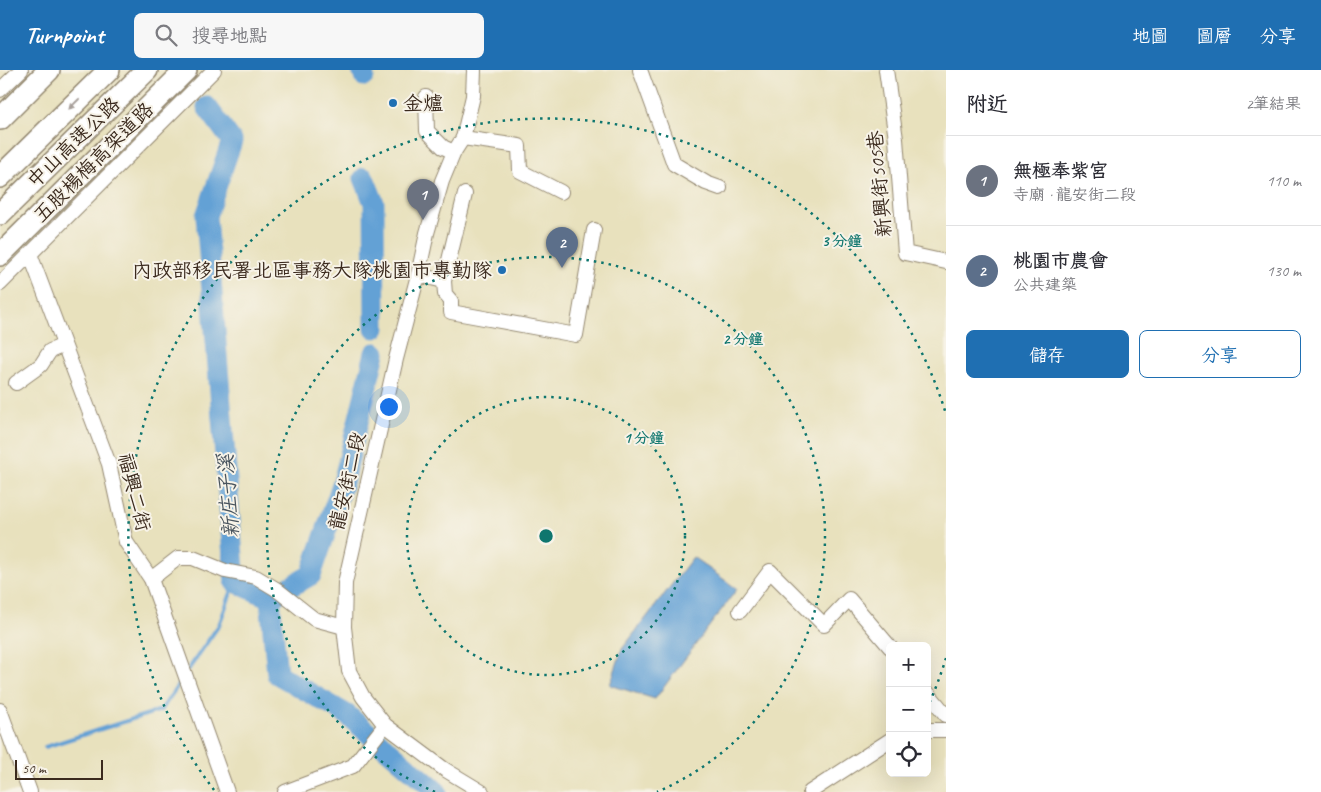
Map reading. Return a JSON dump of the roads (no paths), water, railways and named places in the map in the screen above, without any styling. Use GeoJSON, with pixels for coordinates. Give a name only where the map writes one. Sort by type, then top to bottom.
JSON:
{"type":"FeatureCollection","features":[{"type":"Feature","properties":{"kind":"highway"},"geometry":{"type":"LineString","coordinates":[[0,119],[50,70]]}},
{"type":"Feature","properties":{"kind":"highway","name":"中山高速公路"},"geometry":{"type":"LineString","coordinates":[[0,177],[109,70]]}},
{"type":"Feature","properties":{"kind":"highway","name":"中山高速公路"},"geometry":{"type":"LineString","coordinates":[[0,214],[147,70]]}},
{"type":"Feature","properties":{"kind":"highway","name":"五股楊梅高架道路"},"geometry":{"type":"LineString","coordinates":[[0,255],[186,70]]}},
{"type":"Feature","properties":{"kind":"street"},"geometry":{"type":"LineString","coordinates":[[0,90],[21,70]]}},
{"type":"Feature","properties":{"kind":"street","name":"龍安街二段"},"geometry":{"type":"LineString","coordinates":[[474,70],[472,96],[463,138],[454,152],[442,181],[429,224],[396,360],[345,584],[344,627],[349,671],[382,728],[444,770],[482,792]]}},
{"type":"Feature","properties":{"kind":"street"},"geometry":{"type":"LineString","coordinates":[[640,70],[674,164],[706,183],[720,188]]}},
{"type":"Feature","properties":{"kind":"street","name":"新興街505巷"},"geometry":{"type":"LineString","coordinates":[[886,70],[896,139],[904,253],[946,262]]}},
{"type":"Feature","properties":{"kind":"street"},"geometry":{"type":"LineString","coordinates":[[0,284],[212,72]]}},
{"type":"Feature","properties":{"kind":"street"},"geometry":{"type":"LineString","coordinates":[[426,97],[427,131],[443,147],[454,152]]}},
{"type":"Feature","properties":{"kind":"street"},"geometry":{"type":"LineString","coordinates":[[463,138],[519,146],[520,171],[561,192]]}},
{"type":"Feature","properties":{"kind":"street"},"geometry":{"type":"LineString","coordinates":[[465,194],[444,281],[445,294],[452,301],[451,312],[576,335],[594,230]]}},
{"type":"Feature","properties":{"kind":"street","name":"福興二街"},"geometry":{"type":"LineString","coordinates":[[30,254],[109,464],[126,542],[151,579],[228,792]]}},
{"type":"Feature","properties":{"kind":"street"},"geometry":{"type":"LineString","coordinates":[[418,275],[444,281]]}},
{"type":"Feature","properties":{"kind":"street"},"geometry":{"type":"LineString","coordinates":[[16,382],[41,365],[50,351],[64,345]]}},
{"type":"Feature","properties":{"kind":"street"},"geometry":{"type":"LineString","coordinates":[[151,579],[178,558],[193,558],[225,571],[256,577],[276,589],[314,619],[344,627]]}},
{"type":"Feature","properties":{"kind":"street"},"geometry":{"type":"LineString","coordinates":[[740,611],[770,572],[824,624],[849,599],[886,642]]}},
{"type":"Feature","properties":{"kind":"street"},"geometry":{"type":"LineString","coordinates":[[931,697],[946,715]]}},
{"type":"Feature","properties":{"kind":"street"},"geometry":{"type":"LineString","coordinates":[[0,710],[30,792]]}},
{"type":"Feature","properties":{"kind":"street"},"geometry":{"type":"LineString","coordinates":[[286,792],[353,766],[382,728]]}},
{"type":"Feature","properties":{"kind":"street"},"geometry":{"type":"LineString","coordinates":[[931,730],[946,730]]}},
{"type":"Feature","properties":{"kind":"street"},"geometry":{"type":"LineString","coordinates":[[810,792],[886,743]]}},
{"type":"Feature","properties":{"kind":"water"},"geometry":{"type":"Polygon","coordinates":[[[693,557],[737,589],[655,699],[610,685],[622,649],[693,557]]]}},
{"type":"Feature","properties":{"kind":"waterway"},"geometry":{"type":"LineString","coordinates":[[362,70],[364,76]]}},
{"type":"Feature","properties":{"kind":"waterway","name":"新庄子溪"},"geometry":{"type":"LineString","coordinates":[[207,107],[232,141],[206,216],[235,582],[270,598],[277,674],[346,714],[437,792]]}},
{"type":"Feature","properties":{"kind":"waterway"},"geometry":{"type":"LineString","coordinates":[[364,178],[374,203],[375,328]]}},
{"type":"Feature","properties":{"kind":"waterway"},"geometry":{"type":"LineString","coordinates":[[270,598],[311,575],[344,479],[375,353]]}},
{"type":"Feature","properties":{"kind":"waterway"},"geometry":{"type":"LineString","coordinates":[[188,670],[219,625],[235,582]]}},
{"type":"Feature","properties":{"kind":"waterway"},"geometry":{"type":"LineString","coordinates":[[45,747],[161,710],[183,678]]}},
{"type":"Feature","properties":{"kind":"place","name":"金爐"},"geometry":{"type":"Point","coordinates":[393,103]}},
{"type":"Feature","properties":{"kind":"place","name":"無極奉紫宮"},"geometry":{"type":"Point","coordinates":[423,220]}},
{"type":"Feature","properties":{"kind":"place","name":"桃園市農會"},"geometry":{"type":"Point","coordinates":[562,268]}},
{"type":"Feature","properties":{"kind":"place","name":"內政部移民署北區事務大隊桃園市專勤隊"},"geometry":{"type":"Point","coordinates":[502,270]}}]}
